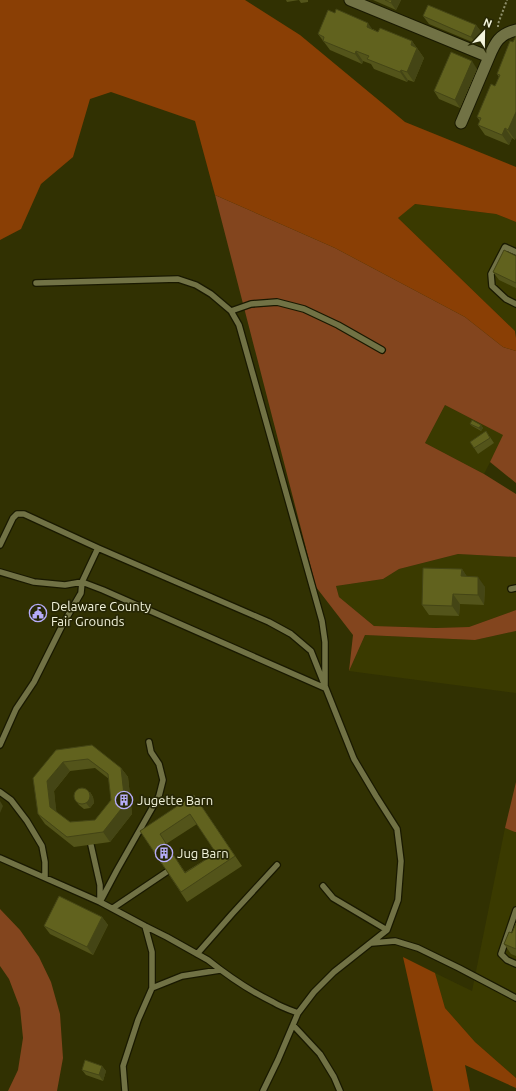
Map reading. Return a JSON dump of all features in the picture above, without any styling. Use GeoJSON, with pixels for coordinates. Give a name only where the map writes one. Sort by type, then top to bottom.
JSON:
{"type":"FeatureCollection","features":[{"type":"Feature","properties":{"kind":"street"},"geometry":{"type":"LineString","coordinates":[[350,0],[489,58]]}},
{"type":"Feature","properties":{"kind":"street"},"geometry":{"type":"LineString","coordinates":[[461,123],[496,42],[510,31],[516,30]]}},
{"type":"Feature","properties":{"kind":"lane"},"geometry":{"type":"LineString","coordinates":[[516,252],[505,247],[491,274],[492,286],[506,299],[516,304]]}},
{"type":"Feature","properties":{"kind":"lane"},"geometry":{"type":"LineString","coordinates":[[36,283],[178,279],[196,285],[211,294],[231,311],[239,325],[322,621],[325,642],[325,688]]}},
{"type":"Feature","properties":{"kind":"lane"},"geometry":{"type":"LineString","coordinates":[[231,311],[251,304],[278,302],[304,309],[338,325],[382,350]]}},
{"type":"Feature","properties":{"kind":"lane"},"geometry":{"type":"LineString","coordinates":[[0,544],[13,518],[17,514],[24,514],[98,548],[269,622],[291,634],[311,651],[354,759],[397,829],[401,861],[398,900],[387,930],[334,972],[314,992],[298,1013],[263,1091]]}},
{"type":"Feature","properties":{"kind":"lane"},"geometry":{"type":"LineString","coordinates":[[0,746],[16,709],[34,682],[63,624],[81,593],[82,582],[98,548]]}},
{"type":"Feature","properties":{"kind":"lane"},"geometry":{"type":"LineString","coordinates":[[0,572],[34,582],[65,584],[82,582],[325,688]]}},
{"type":"Feature","properties":{"kind":"lane"},"geometry":{"type":"LineString","coordinates":[[100,902],[159,796],[163,780],[159,764],[151,752],[148,742]]}},
{"type":"Feature","properties":{"kind":"lane"},"geometry":{"type":"LineString","coordinates":[[0,792],[11,800],[27,821],[42,846],[45,862],[45,877]]}},
{"type":"Feature","properties":{"kind":"lane"},"geometry":{"type":"LineString","coordinates":[[92,844],[100,885],[100,902]]}},
{"type":"Feature","properties":{"kind":"lane"},"geometry":{"type":"LineString","coordinates":[[0,858],[113,908],[208,960],[220,970],[273,1002],[298,1013]]}},
{"type":"Feature","properties":{"kind":"lane"},"geometry":{"type":"LineString","coordinates":[[197,954],[277,865]]}},
{"type":"Feature","properties":{"kind":"lane"},"geometry":{"type":"LineString","coordinates":[[113,908],[168,872]]}},
{"type":"Feature","properties":{"kind":"lane"},"geometry":{"type":"LineString","coordinates":[[323,886],[333,898],[387,930]]}},
{"type":"Feature","properties":{"kind":"lane"},"geometry":{"type":"LineString","coordinates":[[516,910],[501,954],[507,960],[516,964]]}},
{"type":"Feature","properties":{"kind":"lane"},"geometry":{"type":"LineString","coordinates":[[125,1091],[123,1066],[138,1020],[152,988],[152,952],[145,926]]}},
{"type":"Feature","properties":{"kind":"lane"},"geometry":{"type":"LineString","coordinates":[[372,943],[396,941],[418,948],[516,998]]}},
{"type":"Feature","properties":{"kind":"lane"},"geometry":{"type":"LineString","coordinates":[[152,988],[182,976],[220,970]]}},
{"type":"Feature","properties":{"kind":"lane"},"geometry":{"type":"LineString","coordinates":[[293,1025],[320,1054],[334,1077],[340,1091]]}},
{"type":"Feature","properties":{"kind":"path"},"geometry":{"type":"LineString","coordinates":[[498,28],[498,24],[507,0]]}},
{"type":"Feature","properties":{"kind":"shaded area"},"geometry":{"type":"Polygon","coordinates":[[[0,0],[245,0],[300,35],[405,122],[516,167],[516,222],[496,214],[415,204],[398,218],[515,331],[516,351],[503,347],[465,317],[335,248],[215,195],[195,121],[111,92],[90,99],[73,157],[41,184],[21,229],[0,240],[0,0]]]}},
{"type":"Feature","properties":{"kind":"shaded area"},"geometry":{"type":"Polygon","coordinates":[[[215,195],[335,248],[465,317],[503,347],[516,351],[516,483],[490,462],[503,435],[445,405],[425,443],[484,474],[516,494],[516,557],[458,554],[399,569],[383,579],[336,586],[339,597],[374,626],[436,628],[469,627],[516,610],[516,631],[475,640],[365,635],[349,671],[353,635],[316,587],[215,195]]]}},
{"type":"Feature","properties":{"kind":"shaded area"},"geometry":{"type":"Polygon","coordinates":[[[414,204],[496,214],[516,222],[516,332],[398,218],[414,204]]]}},
{"type":"Feature","properties":{"kind":"shaded area"},"geometry":{"type":"Polygon","coordinates":[[[445,405],[504,435],[484,474],[425,443],[445,405]]]}},
{"type":"Feature","properties":{"kind":"shaded area"},"geometry":{"type":"Polygon","coordinates":[[[458,554],[516,557],[516,610],[469,627],[436,628],[374,626],[339,597],[336,586],[383,579],[399,569],[458,554]]]}},
{"type":"Feature","properties":{"kind":"shaded area"},"geometry":{"type":"Polygon","coordinates":[[[516,631],[516,693],[349,671],[365,635],[475,640],[516,631]]]}},
{"type":"Feature","properties":{"kind":"shaded area"},"geometry":{"type":"Polygon","coordinates":[[[516,782],[516,832],[515,832],[505,828],[516,782]]]}},
{"type":"Feature","properties":{"kind":"shaded area"},"geometry":{"type":"Polygon","coordinates":[[[505,828],[516,832],[516,1078],[475,1042],[445,1008],[435,973],[472,991],[505,828]]]}},
{"type":"Feature","properties":{"kind":"shaded area"},"geometry":{"type":"Polygon","coordinates":[[[0,909],[20,930],[39,957],[51,982],[60,1014],[63,1058],[57,1091],[8,1091],[18,1070],[23,1038],[20,1008],[9,979],[0,966],[0,909]]]}},
{"type":"Feature","properties":{"kind":"shaded area"},"geometry":{"type":"Polygon","coordinates":[[[403,957],[435,973],[445,1008],[475,1042],[516,1078],[516,1088],[465,1065],[470,1091],[433,1091],[403,957]]]}},
{"type":"Feature","properties":{"kind":"building"},"geometry":{"type":"Polygon","coordinates":[[[385,0],[392,0],[391,3],[385,0]]]}},
{"type":"Feature","properties":{"kind":"building"},"geometry":{"type":"Polygon","coordinates":[[[428,5],[476,25],[471,37],[423,16],[428,5]]]}},
{"type":"Feature","properties":{"kind":"building"},"geometry":{"type":"Polygon","coordinates":[[[336,9],[368,23],[367,27],[378,32],[380,28],[412,41],[411,45],[417,48],[407,72],[401,70],[400,72],[367,59],[369,56],[356,51],[355,54],[323,41],[324,37],[318,34],[328,10],[335,13],[336,9]]]}},
{"type":"Feature","properties":{"kind":"building"},"geometry":{"type":"Polygon","coordinates":[[[516,36],[516,112],[508,130],[505,128],[502,135],[478,125],[481,118],[477,117],[491,84],[495,86],[500,75],[497,74],[510,41],[513,42],[516,36]]]}},
{"type":"Feature","properties":{"kind":"building"},"geometry":{"type":"Polygon","coordinates":[[[451,52],[472,61],[455,100],[434,91],[451,52]]]}},
{"type":"Feature","properties":{"kind":"building"},"geometry":{"type":"Polygon","coordinates":[[[504,250],[516,256],[516,283],[493,272],[504,250]]]}},
{"type":"Feature","properties":{"kind":"building"},"geometry":{"type":"Polygon","coordinates":[[[472,420],[481,425],[479,428],[470,424],[472,420]]]}},
{"type":"Feature","properties":{"kind":"building"},"geometry":{"type":"Polygon","coordinates":[[[486,431],[490,438],[474,448],[470,442],[486,431]]]}},
{"type":"Feature","properties":{"kind":"building"},"geometry":{"type":"Polygon","coordinates":[[[423,568],[462,569],[461,576],[478,577],[478,595],[453,594],[452,606],[422,605],[423,568]]]}},
{"type":"Feature","properties":{"kind":"building"},"geometry":{"type":"Polygon","coordinates":[[[92,745],[121,768],[125,804],[103,832],[67,837],[38,814],[33,778],[56,750],[92,745]],[[88,759],[63,762],[47,781],[50,807],[70,822],[95,820],[111,800],[108,774],[88,759]]]}},
{"type":"Feature","properties":{"kind":"building"},"geometry":{"type":"Polygon","coordinates":[[[82,788],[88,790],[90,796],[88,802],[82,804],[76,802],[74,796],[76,790],[82,788]]]}},
{"type":"Feature","properties":{"kind":"building","name":"Jug Barn"},"geometry":{"type":"Polygon","coordinates":[[[194,795],[235,856],[181,892],[140,831],[194,795]],[[190,814],[160,834],[185,873],[216,853],[190,814]]]}},
{"type":"Feature","properties":{"kind":"building"},"geometry":{"type":"Polygon","coordinates":[[[59,896],[102,917],[87,947],[44,926],[59,896]]]}},
{"type":"Feature","properties":{"kind":"building"},"geometry":{"type":"Polygon","coordinates":[[[516,923],[516,949],[504,944],[509,932],[512,933],[516,923]]]}},
{"type":"Feature","properties":{"kind":"building"},"geometry":{"type":"Polygon","coordinates":[[[85,1060],[102,1066],[99,1075],[82,1070],[85,1060]]]}},
{"type":"Feature","properties":{"kind":"place","name":"Delaware County Fair Grounds"},"geometry":{"type":"Point","coordinates":[38,613]}},
{"type":"Feature","properties":{"kind":"place","name":"Jugette Barn"},"geometry":{"type":"Point","coordinates":[124,800]}},
{"type":"Feature","properties":{"kind":"place","name":"Jug Barn"},"geometry":{"type":"Point","coordinates":[164,853]}}]}
